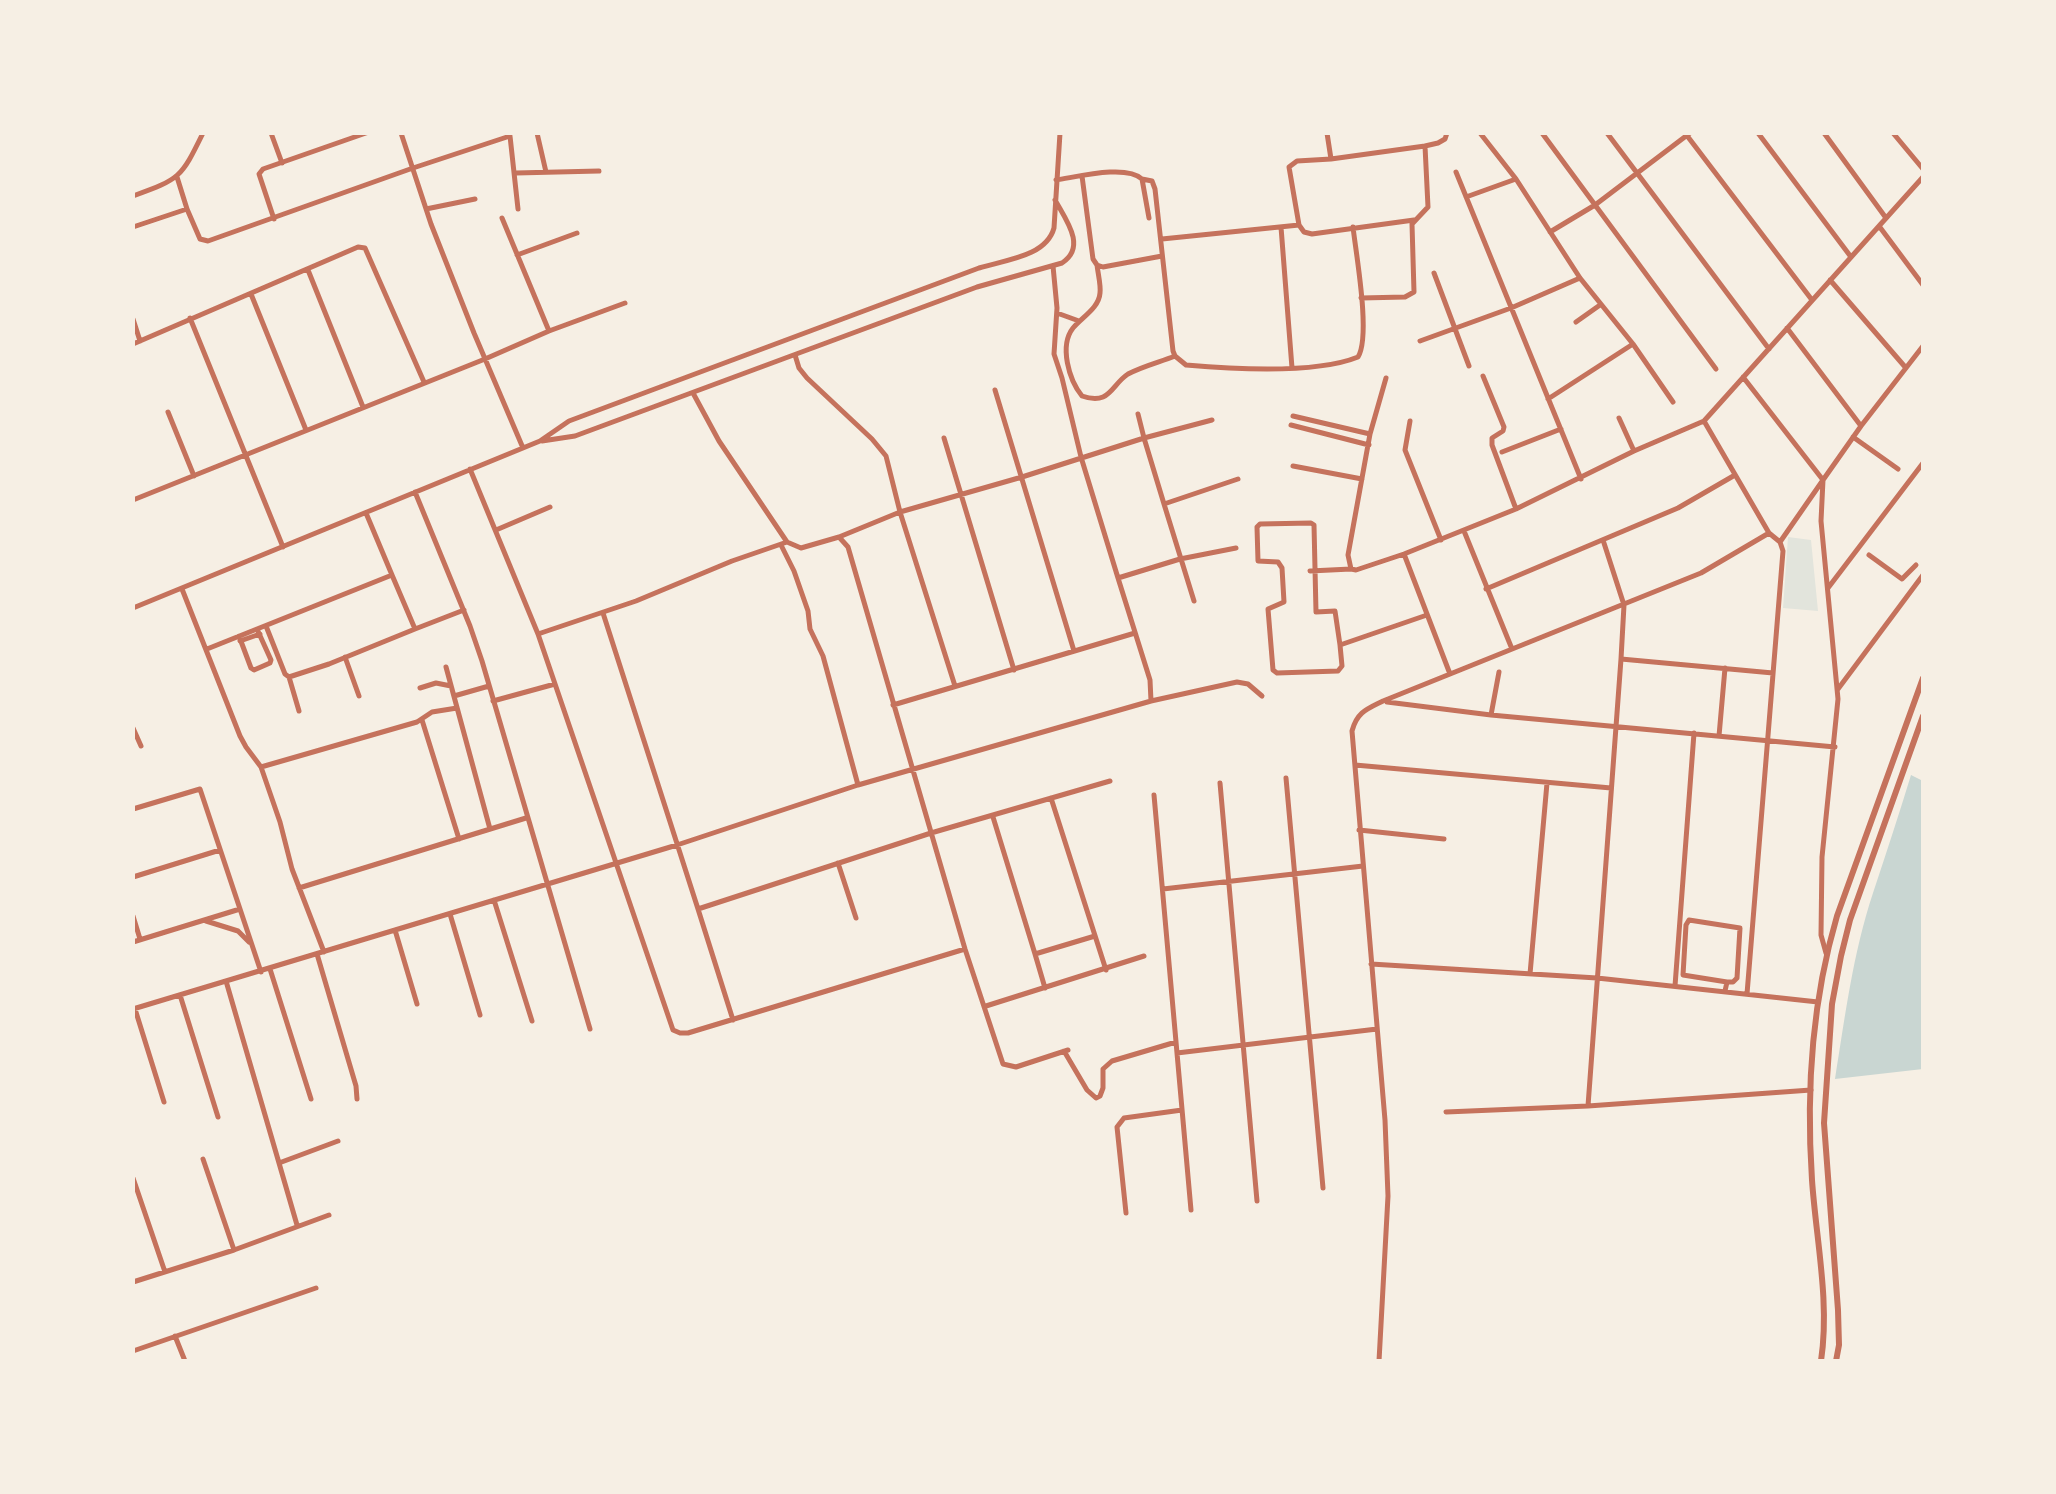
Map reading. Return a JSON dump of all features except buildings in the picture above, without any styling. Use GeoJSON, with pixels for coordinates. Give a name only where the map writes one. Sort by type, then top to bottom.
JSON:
{"type":"FeatureCollection","features":[{"type":"Feature","properties":{"kind":"street"},"geometry":{"type":"LineString","coordinates":[[133,196],[164,185],[181,174],[203,133]]}},
{"type":"Feature","properties":{"kind":"street"},"geometry":{"type":"LineString","coordinates":[[271,133],[282,163]]}},
{"type":"Feature","properties":{"kind":"street"},"geometry":{"type":"LineString","coordinates":[[274,219],[259,174],[263,169],[366,133]]}},
{"type":"Feature","properties":{"kind":"street"},"geometry":{"type":"LineString","coordinates":[[401,133],[426,209],[523,448]]}},
{"type":"Feature","properties":{"kind":"street"},"geometry":{"type":"LineString","coordinates":[[537,133],[546,173]]}},
{"type":"Feature","properties":{"kind":"street"},"geometry":{"type":"LineString","coordinates":[[133,608],[540,441],[569,421],[966,273],[1043,247],[1051,238],[1054,228],[1059,133]]}},
{"type":"Feature","properties":{"kind":"street"},"geometry":{"type":"LineString","coordinates":[[1327,133],[1331,159]]}},
{"type":"Feature","properties":{"kind":"street"},"geometry":{"type":"LineString","coordinates":[[1425,146],[1429,201],[1425,212],[1414,220],[1312,234],[1304,232],[1299,225],[1289,167],[1297,161],[1425,146],[1445,139],[1447,133]]}},
{"type":"Feature","properties":{"kind":"street"},"geometry":{"type":"LineString","coordinates":[[1480,133],[1516,179],[1580,278],[1633,344],[1673,402]]}},
{"type":"Feature","properties":{"kind":"street"},"geometry":{"type":"LineString","coordinates":[[1542,133],[1716,369]]}},
{"type":"Feature","properties":{"kind":"street"},"geometry":{"type":"LineString","coordinates":[[1607,133],[1769,349]]}},
{"type":"Feature","properties":{"kind":"street"},"geometry":{"type":"LineString","coordinates":[[1759,133],[1851,257]]}},
{"type":"Feature","properties":{"kind":"street"},"geometry":{"type":"LineString","coordinates":[[1824,133],[1886,218]]}},
{"type":"Feature","properties":{"kind":"street"},"geometry":{"type":"LineString","coordinates":[[1893,133],[1923,169]]}},
{"type":"Feature","properties":{"kind":"street"},"geometry":{"type":"LineString","coordinates":[[1550,232],[1595,205],[1687,134],[1812,300]]}},
{"type":"Feature","properties":{"kind":"street"},"geometry":{"type":"LineString","coordinates":[[177,177],[200,239],[208,241],[510,135],[518,209]]}},
{"type":"Feature","properties":{"kind":"street"},"geometry":{"type":"LineString","coordinates":[[516,173],[599,171]]}},
{"type":"Feature","properties":{"kind":"street"},"geometry":{"type":"LineString","coordinates":[[1056,180],[1125,171],[1139,175],[1149,218]]}},
{"type":"Feature","properties":{"kind":"street"},"geometry":{"type":"LineString","coordinates":[[1456,172],[1581,479]]}},
{"type":"Feature","properties":{"kind":"street"},"geometry":{"type":"LineString","coordinates":[[1082,176],[1093,259],[1097,265],[1101,295],[1069,336],[1066,350],[1071,376],[1078,391],[1089,398],[1109,394],[1128,374],[1175,356]]}},
{"type":"Feature","properties":{"kind":"street"},"geometry":{"type":"LineString","coordinates":[[1313,571],[1350,566],[1356,570],[1441,540],[1516,509],[1634,451],[1704,421],[1923,177]]}},
{"type":"Feature","properties":{"kind":"street"},"geometry":{"type":"LineString","coordinates":[[1142,179],[1149,179],[1154,184],[1175,356],[1186,365],[1292,368],[1332,365],[1358,357],[1362,351],[1363,339],[1362,298],[1353,227]]}},
{"type":"Feature","properties":{"kind":"street"},"geometry":{"type":"LineString","coordinates":[[1466,197],[1516,179]]}},
{"type":"Feature","properties":{"kind":"street"},"geometry":{"type":"LineString","coordinates":[[426,209],[475,199]]}},
{"type":"Feature","properties":{"kind":"street"},"geometry":{"type":"LineString","coordinates":[[540,441],[575,436],[976,287],[1053,267],[1070,258],[1074,248],[1074,237],[1055,200]]}},
{"type":"Feature","properties":{"kind":"street"},"geometry":{"type":"LineString","coordinates":[[133,227],[187,209]]}},
{"type":"Feature","properties":{"kind":"street"},"geometry":{"type":"LineString","coordinates":[[502,218],[549,331]]}},
{"type":"Feature","properties":{"kind":"street"},"geometry":{"type":"LineString","coordinates":[[1362,298],[1405,297],[1414,292],[1414,220]]}},
{"type":"Feature","properties":{"kind":"street"},"geometry":{"type":"LineString","coordinates":[[1161,239],[1299,225]]}},
{"type":"Feature","properties":{"kind":"street"},"geometry":{"type":"LineString","coordinates":[[1879,226],[1923,285]]}},
{"type":"Feature","properties":{"kind":"street"},"geometry":{"type":"LineString","coordinates":[[1281,227],[1292,368]]}},
{"type":"Feature","properties":{"kind":"street"},"geometry":{"type":"LineString","coordinates":[[517,255],[577,233]]}},
{"type":"Feature","properties":{"kind":"street"},"geometry":{"type":"LineString","coordinates":[[133,318],[136,343],[358,247],[365,248],[424,382]]}},
{"type":"Feature","properties":{"kind":"street"},"geometry":{"type":"LineString","coordinates":[[1097,265],[1104,267],[1162,256]]}},
{"type":"Feature","properties":{"kind":"street"},"geometry":{"type":"LineString","coordinates":[[1053,267],[1057,313],[1054,354],[1081,457],[1150,680],[1151,701]]}},
{"type":"Feature","properties":{"kind":"street"},"geometry":{"type":"LineString","coordinates":[[308,270],[363,407]]}},
{"type":"Feature","properties":{"kind":"street"},"geometry":{"type":"LineString","coordinates":[[1434,272],[1469,366]]}},
{"type":"Feature","properties":{"kind":"street"},"geometry":{"type":"LineString","coordinates":[[1420,341],[1511,308],[1580,278]]}},
{"type":"Feature","properties":{"kind":"street"},"geometry":{"type":"LineString","coordinates":[[1830,280],[1906,368]]}},
{"type":"Feature","properties":{"kind":"street"},"geometry":{"type":"LineString","coordinates":[[251,294],[306,430]]}},
{"type":"Feature","properties":{"kind":"street"},"geometry":{"type":"LineString","coordinates":[[133,500],[549,331],[625,303]]}},
{"type":"Feature","properties":{"kind":"street"},"geometry":{"type":"LineString","coordinates":[[1576,322],[1600,305]]}},
{"type":"Feature","properties":{"kind":"street"},"geometry":{"type":"LineString","coordinates":[[1057,313],[1079,321]]}},
{"type":"Feature","properties":{"kind":"street"},"geometry":{"type":"LineString","coordinates":[[191,318],[283,547]]}},
{"type":"Feature","properties":{"kind":"street"},"geometry":{"type":"LineString","coordinates":[[1787,328],[1861,426]]}},
{"type":"Feature","properties":{"kind":"street"},"geometry":{"type":"LineString","coordinates":[[1055,330],[1069,336]]}},
{"type":"Feature","properties":{"kind":"street"},"geometry":{"type":"LineString","coordinates":[[1548,399],[1633,344]]}},
{"type":"Feature","properties":{"kind":"street"},"geometry":{"type":"LineString","coordinates":[[1780,542],[1861,426],[1923,346]]}},
{"type":"Feature","properties":{"kind":"street"},"geometry":{"type":"LineString","coordinates":[[795,355],[807,378],[872,439],[886,456],[900,512],[955,686]]}},
{"type":"Feature","properties":{"kind":"street"},"geometry":{"type":"LineString","coordinates":[[1483,376],[1504,427],[1491,441],[1516,509]]}},
{"type":"Feature","properties":{"kind":"street"},"geometry":{"type":"LineString","coordinates":[[1743,377],[1823,480],[1821,521],[1838,689],[1835,747],[1822,857],[1821,935],[1826,953]]}},
{"type":"Feature","properties":{"kind":"street"},"geometry":{"type":"LineString","coordinates":[[1350,566],[1370,434],[1386,378]]}},
{"type":"Feature","properties":{"kind":"street"},"geometry":{"type":"LineString","coordinates":[[995,390],[1074,651]]}},
{"type":"Feature","properties":{"kind":"street"},"geometry":{"type":"LineString","coordinates":[[693,393],[719,441],[784,544],[808,611],[810,629],[823,656],[858,785]]}},
{"type":"Feature","properties":{"kind":"street"},"geometry":{"type":"LineString","coordinates":[[168,412],[194,476]]}},
{"type":"Feature","properties":{"kind":"street"},"geometry":{"type":"LineString","coordinates":[[1138,414],[1194,601]]}},
{"type":"Feature","properties":{"kind":"street"},"geometry":{"type":"LineString","coordinates":[[1293,416],[1370,434]]}},
{"type":"Feature","properties":{"kind":"street"},"geometry":{"type":"LineString","coordinates":[[1619,418],[1634,451]]}},
{"type":"Feature","properties":{"kind":"street"},"geometry":{"type":"LineString","coordinates":[[538,634],[603,613],[732,561],[784,544],[801,548],[839,537],[900,512],[1212,420]]}},
{"type":"Feature","properties":{"kind":"street"},"geometry":{"type":"LineString","coordinates":[[1410,421],[1405,450],[1441,540]]}},
{"type":"Feature","properties":{"kind":"street"},"geometry":{"type":"LineString","coordinates":[[1704,421],[1769,533],[1780,542],[1783,562],[1747,994]]}},
{"type":"Feature","properties":{"kind":"street"},"geometry":{"type":"LineString","coordinates":[[1291,425],[1369,444]]}},
{"type":"Feature","properties":{"kind":"street"},"geometry":{"type":"LineString","coordinates":[[1502,452],[1560,429]]}},
{"type":"Feature","properties":{"kind":"street"},"geometry":{"type":"LineString","coordinates":[[1853,437],[1898,469]]}},
{"type":"Feature","properties":{"kind":"street"},"geometry":{"type":"LineString","coordinates":[[944,438],[1014,670]]}},
{"type":"Feature","properties":{"kind":"street"},"geometry":{"type":"LineString","coordinates":[[1828,588],[1923,463]]}},
{"type":"Feature","properties":{"kind":"street"},"geometry":{"type":"LineString","coordinates":[[1293,466],[1362,479]]}},
{"type":"Feature","properties":{"kind":"street"},"geometry":{"type":"LineString","coordinates":[[470,469],[538,634],[673,1030],[688,1033],[965,950]]}},
{"type":"Feature","properties":{"kind":"street"},"geometry":{"type":"LineString","coordinates":[[1486,589],[1678,508],[1735,475]]}},
{"type":"Feature","properties":{"kind":"street"},"geometry":{"type":"LineString","coordinates":[[1164,504],[1238,479]]}},
{"type":"Feature","properties":{"kind":"street"},"geometry":{"type":"LineString","coordinates":[[415,492],[464,610],[489,686],[590,1029]]}},
{"type":"Feature","properties":{"kind":"street"},"geometry":{"type":"LineString","coordinates":[[496,530],[550,507]]}},
{"type":"Feature","properties":{"kind":"street"},"geometry":{"type":"LineString","coordinates":[[366,513],[415,629]]}},
{"type":"Feature","properties":{"kind":"street"},"geometry":{"type":"LineString","coordinates":[[1311,523],[1314,528],[1316,612],[1335,611],[1340,645],[1342,666],[1338,671],[1277,673],[1273,670],[1268,608],[1284,602],[1282,568],[1278,562],[1258,561],[1257,527],[1260,524],[1311,523]]}},
{"type":"Feature","properties":{"kind":"street"},"geometry":{"type":"LineString","coordinates":[[1464,531],[1512,649]]}},
{"type":"Feature","properties":{"kind":"street"},"geometry":{"type":"LineString","coordinates":[[1380,1361],[1388,1196],[1352,731],[1355,721],[1364,710],[1384,701],[1701,573],[1769,533]]}},
{"type":"Feature","properties":{"kind":"street"},"geometry":{"type":"LineString","coordinates":[[839,537],[848,547],[965,950],[986,1006],[1003,1064],[1016,1067],[1066,1051],[1087,1090],[1096,1098],[1102,1091],[1103,1069],[1106,1065],[1126,1056],[1176,1042]]}},
{"type":"Feature","properties":{"kind":"street"},"geometry":{"type":"LineString","coordinates":[[1588,1106],[1624,605],[1603,540]]}},
{"type":"Feature","properties":{"kind":"street"},"geometry":{"type":"LineString","coordinates":[[1118,578],[1180,559],[1236,548]]}},
{"type":"Feature","properties":{"kind":"street"},"geometry":{"type":"LineString","coordinates":[[1404,554],[1450,674]]}},
{"type":"Feature","properties":{"kind":"street"},"geometry":{"type":"LineString","coordinates":[[1869,555],[1914,588]]}},
{"type":"Feature","properties":{"kind":"street"},"geometry":{"type":"LineString","coordinates":[[1838,689],[1923,576],[1914,567],[1902,579]]}},
{"type":"Feature","properties":{"kind":"street"},"geometry":{"type":"LineString","coordinates":[[207,649],[239,639],[391,575]]}},
{"type":"Feature","properties":{"kind":"street"},"geometry":{"type":"LineString","coordinates":[[182,589],[242,739],[261,767],[320,953],[356,1086],[357,1099]]}},
{"type":"Feature","properties":{"kind":"street"},"geometry":{"type":"LineString","coordinates":[[289,677],[464,610]]}},
{"type":"Feature","properties":{"kind":"street"},"geometry":{"type":"LineString","coordinates":[[603,613],[733,1020]]}},
{"type":"Feature","properties":{"kind":"street"},"geometry":{"type":"LineString","coordinates":[[1340,645],[1427,615]]}},
{"type":"Feature","properties":{"kind":"street"},"geometry":{"type":"LineString","coordinates":[[266,626],[285,674],[289,677],[299,711]]}},
{"type":"Feature","properties":{"kind":"street"},"geometry":{"type":"LineString","coordinates":[[239,639],[254,670],[271,660],[258,631]]}},
{"type":"Feature","properties":{"kind":"street"},"geometry":{"type":"LineString","coordinates":[[893,705],[1135,633]]}},
{"type":"Feature","properties":{"kind":"street"},"geometry":{"type":"LineString","coordinates":[[345,657],[359,696]]}},
{"type":"Feature","properties":{"kind":"street"},"geometry":{"type":"LineString","coordinates":[[1621,659],[1773,673]]}},
{"type":"Feature","properties":{"kind":"street"},"geometry":{"type":"LineString","coordinates":[[446,667],[490,830]]}},
{"type":"Feature","properties":{"kind":"street"},"geometry":{"type":"LineString","coordinates":[[1719,736],[1725,668]]}},
{"type":"Feature","properties":{"kind":"street"},"geometry":{"type":"LineString","coordinates":[[1492,715],[1499,671]]}},
{"type":"Feature","properties":{"kind":"street"},"geometry":{"type":"LineString","coordinates":[[1821,1361],[1824,1344],[1823,1311],[1812,1180],[1811,1090],[1818,1002],[1826,953],[1850,877],[1923,678]]}},
{"type":"Feature","properties":{"kind":"street"},"geometry":{"type":"LineString","coordinates":[[164,1102],[134,1009],[677,845],[858,785],[1151,701],[1237,681],[1248,684],[1262,696]]}},
{"type":"Feature","properties":{"kind":"street"},"geometry":{"type":"LineString","coordinates":[[420,688],[436,683],[451,686]]}},
{"type":"Feature","properties":{"kind":"street"},"geometry":{"type":"LineString","coordinates":[[493,701],[555,684]]}},
{"type":"Feature","properties":{"kind":"street"},"geometry":{"type":"LineString","coordinates":[[454,696],[489,686]]}},
{"type":"Feature","properties":{"kind":"street"},"geometry":{"type":"LineString","coordinates":[[1384,701],[1492,715],[1835,747]]}},
{"type":"Feature","properties":{"kind":"street"},"geometry":{"type":"LineString","coordinates":[[261,767],[422,720],[432,712],[457,708]]}},
{"type":"Feature","properties":{"kind":"street"},"geometry":{"type":"LineString","coordinates":[[1836,1361],[1839,1345],[1838,1310],[1824,1124],[1832,1004],[1841,956],[1859,895],[1923,716]]}},
{"type":"Feature","properties":{"kind":"street"},"geometry":{"type":"LineString","coordinates":[[422,720],[459,839]]}},
{"type":"Feature","properties":{"kind":"street"},"geometry":{"type":"LineString","coordinates":[[133,728],[141,746]]}},
{"type":"Feature","properties":{"kind":"street"},"geometry":{"type":"LineString","coordinates":[[1675,986],[1694,733]]}},
{"type":"Feature","properties":{"kind":"street"},"geometry":{"type":"LineString","coordinates":[[1355,765],[1611,788]]}},
{"type":"Feature","properties":{"kind":"street"},"geometry":{"type":"LineString","coordinates":[[1286,778],[1322,1188]]}},
{"type":"Feature","properties":{"kind":"street"},"geometry":{"type":"LineString","coordinates":[[698,909],[931,833],[1110,781]]}},
{"type":"Feature","properties":{"kind":"street"},"geometry":{"type":"LineString","coordinates":[[1530,974],[1547,782]]}},
{"type":"Feature","properties":{"kind":"street"},"geometry":{"type":"LineString","coordinates":[[1220,783],[1257,1200]]}},
{"type":"Feature","properties":{"kind":"street"},"geometry":{"type":"LineString","coordinates":[[133,809],[200,789],[261,972]]}},
{"type":"Feature","properties":{"kind":"street"},"geometry":{"type":"LineString","coordinates":[[1154,795],[1191,1210]]}},
{"type":"Feature","properties":{"kind":"street"},"geometry":{"type":"LineString","coordinates":[[1051,798],[1106,970]]}},
{"type":"Feature","properties":{"kind":"street"},"geometry":{"type":"LineString","coordinates":[[993,817],[1045,988]]}},
{"type":"Feature","properties":{"kind":"street"},"geometry":{"type":"LineString","coordinates":[[299,888],[526,818]]}},
{"type":"Feature","properties":{"kind":"street"},"geometry":{"type":"LineString","coordinates":[[1359,830],[1444,839]]}},
{"type":"Feature","properties":{"kind":"street"},"geometry":{"type":"LineString","coordinates":[[133,877],[220,850]]}},
{"type":"Feature","properties":{"kind":"street"},"geometry":{"type":"LineString","coordinates":[[838,863],[856,918]]}},
{"type":"Feature","properties":{"kind":"street"},"geometry":{"type":"LineString","coordinates":[[1163,889],[1363,866]]}},
{"type":"Feature","properties":{"kind":"street"},"geometry":{"type":"LineString","coordinates":[[494,900],[532,1021]]}},
{"type":"Feature","properties":{"kind":"street"},"geometry":{"type":"LineString","coordinates":[[133,942],[240,909]]}},
{"type":"Feature","properties":{"kind":"street"},"geometry":{"type":"LineString","coordinates":[[450,914],[480,1015]]}},
{"type":"Feature","properties":{"kind":"street"},"geometry":{"type":"LineString","coordinates":[[133,916],[140,939]]}},
{"type":"Feature","properties":{"kind":"street"},"geometry":{"type":"LineString","coordinates":[[204,920],[238,931],[252,944]]}},
{"type":"Feature","properties":{"kind":"street"},"geometry":{"type":"LineString","coordinates":[[1689,920],[1740,928],[1737,978],[1733,982],[1727,982],[1685,977],[1682,973],[1686,925],[1689,920]]}},
{"type":"Feature","properties":{"kind":"street"},"geometry":{"type":"LineString","coordinates":[[395,930],[417,1004]]}},
{"type":"Feature","properties":{"kind":"street"},"geometry":{"type":"LineString","coordinates":[[1035,954],[1095,936]]}},
{"type":"Feature","properties":{"kind":"street"},"geometry":{"type":"LineString","coordinates":[[1826,953],[1841,956]]}},
{"type":"Feature","properties":{"kind":"street"},"geometry":{"type":"LineString","coordinates":[[986,1006],[1144,956]]}},
{"type":"Feature","properties":{"kind":"street"},"geometry":{"type":"LineString","coordinates":[[1371,964],[1597,978],[1818,1002]]}},
{"type":"Feature","properties":{"kind":"street"},"geometry":{"type":"LineString","coordinates":[[270,969],[312,1099]]}},
{"type":"Feature","properties":{"kind":"street"},"geometry":{"type":"LineString","coordinates":[[1696,978],[1696,988]]}},
{"type":"Feature","properties":{"kind":"street"},"geometry":{"type":"LineString","coordinates":[[226,981],[297,1225]]}},
{"type":"Feature","properties":{"kind":"street"},"geometry":{"type":"LineString","coordinates":[[1726,992],[1727,982]]}},
{"type":"Feature","properties":{"kind":"street"},"geometry":{"type":"LineString","coordinates":[[180,995],[218,1117]]}},
{"type":"Feature","properties":{"kind":"street"},"geometry":{"type":"LineString","coordinates":[[1177,1054],[1377,1029]]}},
{"type":"Feature","properties":{"kind":"street"},"geometry":{"type":"LineString","coordinates":[[1446,1112],[1588,1106],[1811,1090]]}},
{"type":"Feature","properties":{"kind":"street"},"geometry":{"type":"LineString","coordinates":[[1126,1213],[1116,1127],[1124,1118],[1182,1110]]}},
{"type":"Feature","properties":{"kind":"street"},"geometry":{"type":"LineString","coordinates":[[279,1163],[338,1141]]}},
{"type":"Feature","properties":{"kind":"street"},"geometry":{"type":"LineString","coordinates":[[203,1159],[234,1250]]}},
{"type":"Feature","properties":{"kind":"street"},"geometry":{"type":"LineString","coordinates":[[133,1178],[165,1272]]}},
{"type":"Feature","properties":{"kind":"street"},"geometry":{"type":"LineString","coordinates":[[133,1282],[234,1250],[328,1214]]}},
{"type":"Feature","properties":{"kind":"street"},"geometry":{"type":"LineString","coordinates":[[133,1351],[316,1289]]}},
{"type":"Feature","properties":{"kind":"street"},"geometry":{"type":"LineString","coordinates":[[175,1336],[185,1361]]}},
{"type":"Feature","properties":{"kind":"shaded area"},"geometry":{"type":"Polygon","coordinates":[[[1788,537],[1811,540],[1818,611],[1783,608],[1788,537]]]}},
{"type":"Feature","properties":{"kind":"shaded area"},"geometry":{"type":"Polygon","coordinates":[[[1911,775],[1923,781],[1923,1069],[1835,1079],[1860,939],[1911,775]]]}}]}
